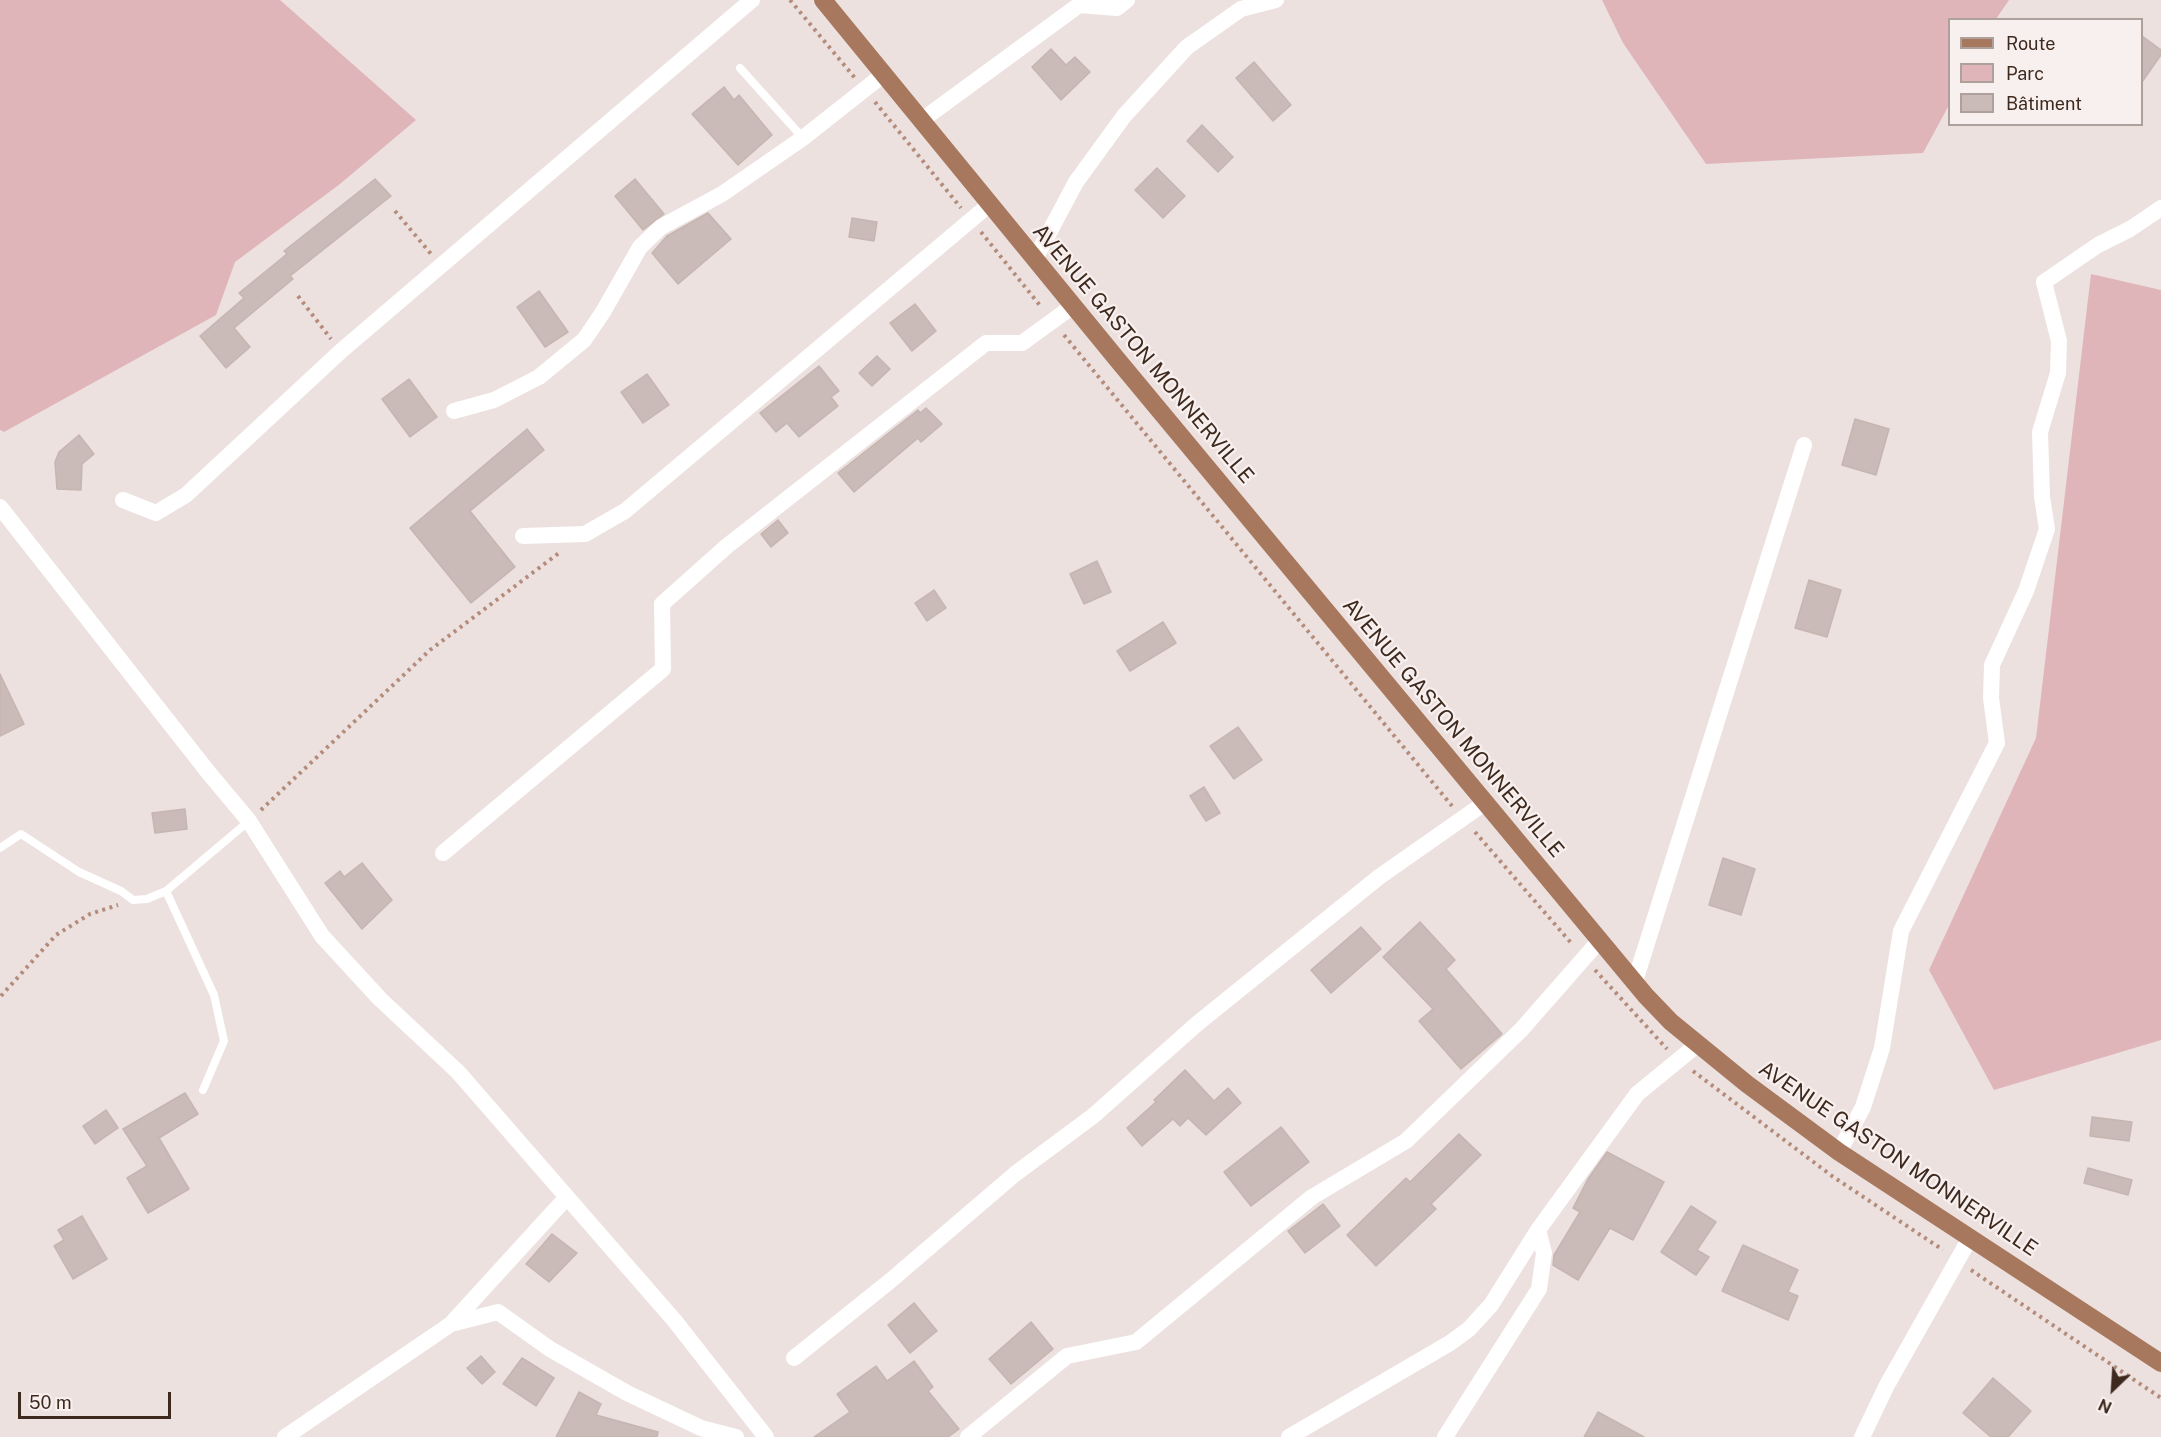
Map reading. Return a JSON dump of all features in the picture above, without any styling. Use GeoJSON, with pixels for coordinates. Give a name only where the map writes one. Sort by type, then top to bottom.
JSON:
{"type":"FeatureCollection","features":[{"type":"Feature","properties":{"kind":"main road","name":"AVENUE GASTON MONNERVILLE"},"geometry":{"type":"LineString","coordinates":[[824,0],[1073,306],[1600,940],[1671,1022],[1839,1152],[2161,1363]]}},
{"type":"Feature","properties":{"kind":"street"},"geometry":{"type":"LineString","coordinates":[[123,500],[156,513],[186,495],[341,351],[752,0]]}},
{"type":"Feature","properties":{"kind":"street"},"geometry":{"type":"LineString","coordinates":[[922,120],[1079,5],[1117,8],[1127,0]]}},
{"type":"Feature","properties":{"kind":"street"},"geometry":{"type":"LineString","coordinates":[[1035,259],[1076,182],[1124,116],[1187,47],[1240,9],[1276,0]]}},
{"type":"Feature","properties":{"kind":"street"},"geometry":{"type":"LineString","coordinates":[[454,411],[494,400],[539,377],[584,339],[603,312],[640,247],[661,226],[722,194],[803,138],[884,74]]}},
{"type":"Feature","properties":{"kind":"street"},"geometry":{"type":"LineString","coordinates":[[523,536],[585,534],[625,511],[990,204]]}},
{"type":"Feature","properties":{"kind":"street"},"geometry":{"type":"LineString","coordinates":[[1839,1152],[1863,1107],[1882,1048],[1901,931],[1997,743],[1991,698],[1992,665],[2026,591],[2047,529],[2042,497],[2040,432],[2058,373],[2059,342],[2044,282],[2098,245],[2130,229],[2161,208]]}},
{"type":"Feature","properties":{"kind":"street"},"geometry":{"type":"LineString","coordinates":[[443,853],[663,669],[662,604],[728,546],[986,343],[1022,343],[1073,306]]}},
{"type":"Feature","properties":{"kind":"street"},"geometry":{"type":"LineString","coordinates":[[1635,981],[1804,445]]}},
{"type":"Feature","properties":{"kind":"street"},"geometry":{"type":"LineString","coordinates":[[0,507],[249,821],[322,936],[380,999],[458,1072],[674,1320],[766,1437]]}},
{"type":"Feature","properties":{"kind":"street"},"geometry":{"type":"LineString","coordinates":[[794,1358],[890,1281],[1015,1174],[1093,1116],[1198,1023],[1379,877],[1486,802]]}},
{"type":"Feature","properties":{"kind":"street"},"geometry":{"type":"LineString","coordinates":[[968,1437],[1067,1356],[1136,1342],[1312,1197],[1406,1141],[1521,1030],[1600,940]]}},
{"type":"Feature","properties":{"kind":"street"},"geometry":{"type":"LineString","coordinates":[[1289,1437],[1450,1343],[1469,1329],[1491,1305],[1538,1230],[1637,1094],[1698,1044]]}},
{"type":"Feature","properties":{"kind":"street"},"geometry":{"type":"LineString","coordinates":[[285,1437],[451,1324],[567,1197]]}},
{"type":"Feature","properties":{"kind":"street"},"geometry":{"type":"LineString","coordinates":[[1445,1437],[1539,1289],[1544,1253],[1538,1230]]}},
{"type":"Feature","properties":{"kind":"street"},"geometry":{"type":"LineString","coordinates":[[1862,1437],[1887,1385],[1970,1238]]}},
{"type":"Feature","properties":{"kind":"street"},"geometry":{"type":"LineString","coordinates":[[451,1324],[498,1312],[550,1349],[627,1393],[701,1428],[736,1437]]}},
{"type":"Feature","properties":{"kind":"lane"},"geometry":{"type":"LineString","coordinates":[[740,68],[803,138]]}},
{"type":"Feature","properties":{"kind":"lane"},"geometry":{"type":"LineString","coordinates":[[0,848],[21,834],[79,872],[121,891],[133,900],[147,899],[166,891],[249,821]]}},
{"type":"Feature","properties":{"kind":"lane"},"geometry":{"type":"LineString","coordinates":[[166,891],[214,995],[224,1041],[203,1090]]}},
{"type":"Feature","properties":{"kind":"path"},"geometry":{"type":"LineString","coordinates":[[395,211],[441,266]]}},
{"type":"Feature","properties":{"kind":"path"},"geometry":{"type":"LineString","coordinates":[[298,296],[341,351]]}},
{"type":"Feature","properties":{"kind":"path"},"geometry":{"type":"LineString","coordinates":[[249,821],[430,650],[585,534]]}},
{"type":"Feature","properties":{"kind":"path"},"geometry":{"type":"LineString","coordinates":[[1,996],[57,935],[90,914],[133,900]]}},
{"type":"Feature","properties":{"kind":"green space"},"geometry":{"type":"Polygon","coordinates":[[[0,0],[280,0],[416,120],[340,184],[235,262],[216,315],[4,432],[0,430],[0,0]]]}},
{"type":"Feature","properties":{"kind":"green space"},"geometry":{"type":"Polygon","coordinates":[[[1602,0],[2009,0],[1997,18],[1948,18],[1948,107],[1923,153],[1706,164],[1623,43],[1602,0]]]}},
{"type":"Feature","properties":{"kind":"green space"},"geometry":{"type":"Polygon","coordinates":[[[2091,274],[2161,290],[2161,1040],[1994,1090],[1929,970],[2036,738],[2091,274]]]}},
{"type":"Feature","properties":{"kind":"building"},"geometry":{"type":"Polygon","coordinates":[[[2143,37],[2161,50],[2161,55],[2143,81],[2143,37]]]}},
{"type":"Feature","properties":{"kind":"building"},"geometry":{"type":"Polygon","coordinates":[[[1051,49],[1066,65],[1075,57],[1090,72],[1061,100],[1032,67],[1051,49]]]}},
{"type":"Feature","properties":{"kind":"building"},"geometry":{"type":"Polygon","coordinates":[[[1254,62],[1291,105],[1273,121],[1236,78],[1254,62]]]}},
{"type":"Feature","properties":{"kind":"building"},"geometry":{"type":"Polygon","coordinates":[[[724,87],[734,100],[739,95],[772,135],[738,165],[692,114],[724,87]]]}},
{"type":"Feature","properties":{"kind":"building"},"geometry":{"type":"Polygon","coordinates":[[[1202,125],[1233,157],[1218,172],[1187,141],[1202,125]]]}},
{"type":"Feature","properties":{"kind":"building"},"geometry":{"type":"Polygon","coordinates":[[[1157,168],[1185,196],[1163,218],[1135,190],[1157,168]]]}},
{"type":"Feature","properties":{"kind":"building"},"geometry":{"type":"Polygon","coordinates":[[[375,179],[391,196],[290,276],[293,279],[234,328],[250,347],[226,368],[200,336],[244,298],[239,293],[287,254],[284,251],[375,179]]]}},
{"type":"Feature","properties":{"kind":"building"},"geometry":{"type":"Polygon","coordinates":[[[635,179],[664,214],[643,230],[615,196],[635,179]]]}},
{"type":"Feature","properties":{"kind":"building"},"geometry":{"type":"Polygon","coordinates":[[[708,213],[731,239],[678,284],[652,253],[667,236],[708,213]]]}},
{"type":"Feature","properties":{"kind":"building"},"geometry":{"type":"Polygon","coordinates":[[[852,218],[877,222],[874,241],[849,237],[852,218]]]}},
{"type":"Feature","properties":{"kind":"building"},"geometry":{"type":"Polygon","coordinates":[[[539,291],[568,332],[545,347],[517,307],[539,291]]]}},
{"type":"Feature","properties":{"kind":"building"},"geometry":{"type":"Polygon","coordinates":[[[915,304],[936,331],[912,351],[890,323],[915,304]]]}},
{"type":"Feature","properties":{"kind":"building"},"geometry":{"type":"Polygon","coordinates":[[[877,356],[890,369],[872,386],[859,373],[877,356]]]}},
{"type":"Feature","properties":{"kind":"building"},"geometry":{"type":"Polygon","coordinates":[[[819,366],[839,391],[831,397],[838,406],[799,437],[787,423],[776,432],[760,413],[819,366]]]}},
{"type":"Feature","properties":{"kind":"building"},"geometry":{"type":"Polygon","coordinates":[[[647,374],[669,405],[643,423],[621,392],[647,374]]]}},
{"type":"Feature","properties":{"kind":"building"},"geometry":{"type":"Polygon","coordinates":[[[409,379],[437,417],[410,437],[382,399],[409,379]]]}},
{"type":"Feature","properties":{"kind":"building"},"geometry":{"type":"Polygon","coordinates":[[[926,408],[942,424],[921,442],[918,438],[854,492],[838,473],[918,410],[920,413],[926,408]]]}},
{"type":"Feature","properties":{"kind":"building"},"geometry":{"type":"Polygon","coordinates":[[[1855,419],[1889,429],[1876,475],[1842,465],[1855,419]]]}},
{"type":"Feature","properties":{"kind":"building"},"geometry":{"type":"Polygon","coordinates":[[[527,429],[544,450],[470,511],[515,567],[471,603],[410,528],[527,429]]]}},
{"type":"Feature","properties":{"kind":"building"},"geometry":{"type":"Polygon","coordinates":[[[79,435],[94,454],[82,464],[81,490],[57,489],[55,462],[59,452],[79,435]]]}},
{"type":"Feature","properties":{"kind":"building"},"geometry":{"type":"Polygon","coordinates":[[[778,520],[788,533],[771,547],[761,534],[778,520]]]}},
{"type":"Feature","properties":{"kind":"building"},"geometry":{"type":"Polygon","coordinates":[[[1097,561],[1111,592],[1084,604],[1070,574],[1097,561]]]}},
{"type":"Feature","properties":{"kind":"building"},"geometry":{"type":"Polygon","coordinates":[[[1809,580],[1841,590],[1827,637],[1795,628],[1809,580]]]}},
{"type":"Feature","properties":{"kind":"building"},"geometry":{"type":"Polygon","coordinates":[[[934,590],[946,608],[927,621],[915,603],[934,590]]]}},
{"type":"Feature","properties":{"kind":"building"},"geometry":{"type":"Polygon","coordinates":[[[1163,622],[1176,643],[1130,671],[1117,651],[1163,622]]]}},
{"type":"Feature","properties":{"kind":"building"},"geometry":{"type":"Polygon","coordinates":[[[0,674],[24,724],[0,736],[0,674]]]}},
{"type":"Feature","properties":{"kind":"building"},"geometry":{"type":"Polygon","coordinates":[[[1238,727],[1262,760],[1234,779],[1210,746],[1238,727]]]}},
{"type":"Feature","properties":{"kind":"building"},"geometry":{"type":"Polygon","coordinates":[[[1204,787],[1220,813],[1206,821],[1190,796],[1204,787]]]}},
{"type":"Feature","properties":{"kind":"building"},"geometry":{"type":"Polygon","coordinates":[[[185,809],[187,829],[155,833],[152,813],[185,809]]]}},
{"type":"Feature","properties":{"kind":"building"},"geometry":{"type":"Polygon","coordinates":[[[1723,858],[1755,869],[1741,915],[1709,905],[1723,858]]]}},
{"type":"Feature","properties":{"kind":"building"},"geometry":{"type":"Polygon","coordinates":[[[362,863],[392,900],[362,929],[325,883],[340,871],[344,877],[362,863]]]}},
{"type":"Feature","properties":{"kind":"building"},"geometry":{"type":"Polygon","coordinates":[[[1420,922],[1455,960],[1446,969],[1502,1034],[1461,1069],[1419,1021],[1433,1009],[1383,957],[1420,922]]]}},
{"type":"Feature","properties":{"kind":"building"},"geometry":{"type":"Polygon","coordinates":[[[1361,927],[1381,949],[1331,993],[1311,970],[1361,927]]]}},
{"type":"Feature","properties":{"kind":"building"},"geometry":{"type":"Polygon","coordinates":[[[1185,1070],[1214,1101],[1228,1088],[1241,1103],[1206,1135],[1188,1118],[1180,1126],[1173,1119],[1142,1146],[1127,1128],[1156,1102],[1154,1100],[1185,1070]]]}},
{"type":"Feature","properties":{"kind":"building"},"geometry":{"type":"Polygon","coordinates":[[[185,1093],[198,1114],[159,1138],[189,1189],[148,1213],[127,1178],[147,1166],[123,1129],[185,1093]]]}},
{"type":"Feature","properties":{"kind":"building"},"geometry":{"type":"Polygon","coordinates":[[[106,1110],[118,1128],[95,1144],[83,1126],[106,1110]]]}},
{"type":"Feature","properties":{"kind":"building"},"geometry":{"type":"Polygon","coordinates":[[[2092,1117],[2132,1122],[2129,1141],[2090,1136],[2092,1117]]]}},
{"type":"Feature","properties":{"kind":"building"},"geometry":{"type":"Polygon","coordinates":[[[1281,1127],[1309,1162],[1251,1206],[1224,1172],[1281,1127]]]}},
{"type":"Feature","properties":{"kind":"building"},"geometry":{"type":"Polygon","coordinates":[[[1459,1134],[1481,1155],[1431,1204],[1436,1209],[1376,1266],[1347,1235],[1406,1178],[1410,1182],[1459,1134]]]}},
{"type":"Feature","properties":{"kind":"building"},"geometry":{"type":"Polygon","coordinates":[[[1607,1152],[1664,1182],[1633,1240],[1610,1228],[1578,1280],[1553,1265],[1554,1255],[1580,1212],[1573,1208],[1588,1179],[1607,1152]]]}},
{"type":"Feature","properties":{"kind":"building"},"geometry":{"type":"Polygon","coordinates":[[[2088,1168],[2132,1180],[2128,1195],[2084,1183],[2088,1168]]]}},
{"type":"Feature","properties":{"kind":"building"},"geometry":{"type":"Polygon","coordinates":[[[1323,1204],[1340,1226],[1305,1253],[1288,1231],[1323,1204]]]}},
{"type":"Feature","properties":{"kind":"building"},"geometry":{"type":"Polygon","coordinates":[[[1691,1206],[1716,1222],[1697,1250],[1709,1257],[1696,1275],[1661,1252],[1691,1206]]]}},
{"type":"Feature","properties":{"kind":"building"},"geometry":{"type":"Polygon","coordinates":[[[82,1216],[107,1259],[73,1279],[54,1246],[64,1240],[58,1230],[82,1216]]]}},
{"type":"Feature","properties":{"kind":"building"},"geometry":{"type":"Polygon","coordinates":[[[552,1234],[577,1253],[549,1282],[526,1264],[552,1234]]]}},
{"type":"Feature","properties":{"kind":"building"},"geometry":{"type":"Polygon","coordinates":[[[1743,1245],[1798,1270],[1788,1292],[1798,1296],[1788,1320],[1722,1291],[1743,1245]]]}},
{"type":"Feature","properties":{"kind":"building"},"geometry":{"type":"Polygon","coordinates":[[[914,1303],[937,1331],[910,1353],[888,1325],[914,1303]]]}},
{"type":"Feature","properties":{"kind":"building"},"geometry":{"type":"Polygon","coordinates":[[[1031,1322],[1053,1349],[1011,1384],[989,1359],[1031,1322]]]}},
{"type":"Feature","properties":{"kind":"building"},"geometry":{"type":"Polygon","coordinates":[[[481,1356],[495,1372],[482,1384],[467,1368],[481,1356]]]}},
{"type":"Feature","properties":{"kind":"building"},"geometry":{"type":"Polygon","coordinates":[[[522,1358],[554,1378],[536,1406],[503,1384],[522,1358]]]}},
{"type":"Feature","properties":{"kind":"building"},"geometry":{"type":"Polygon","coordinates":[[[914,1361],[933,1387],[928,1391],[959,1429],[948,1437],[814,1437],[850,1412],[837,1394],[876,1366],[887,1381],[914,1361]]]}},
{"type":"Feature","properties":{"kind":"building"},"geometry":{"type":"Polygon","coordinates":[[[1993,1378],[2031,1411],[2008,1437],[1991,1437],[1963,1413],[1993,1378]]]}},
{"type":"Feature","properties":{"kind":"building"},"geometry":{"type":"Polygon","coordinates":[[[579,1392],[601,1404],[596,1415],[658,1432],[657,1437],[556,1437],[579,1392]]]}},
{"type":"Feature","properties":{"kind":"building"},"geometry":{"type":"Polygon","coordinates":[[[1598,1412],[1644,1437],[1584,1437],[1598,1412]]]}}]}
